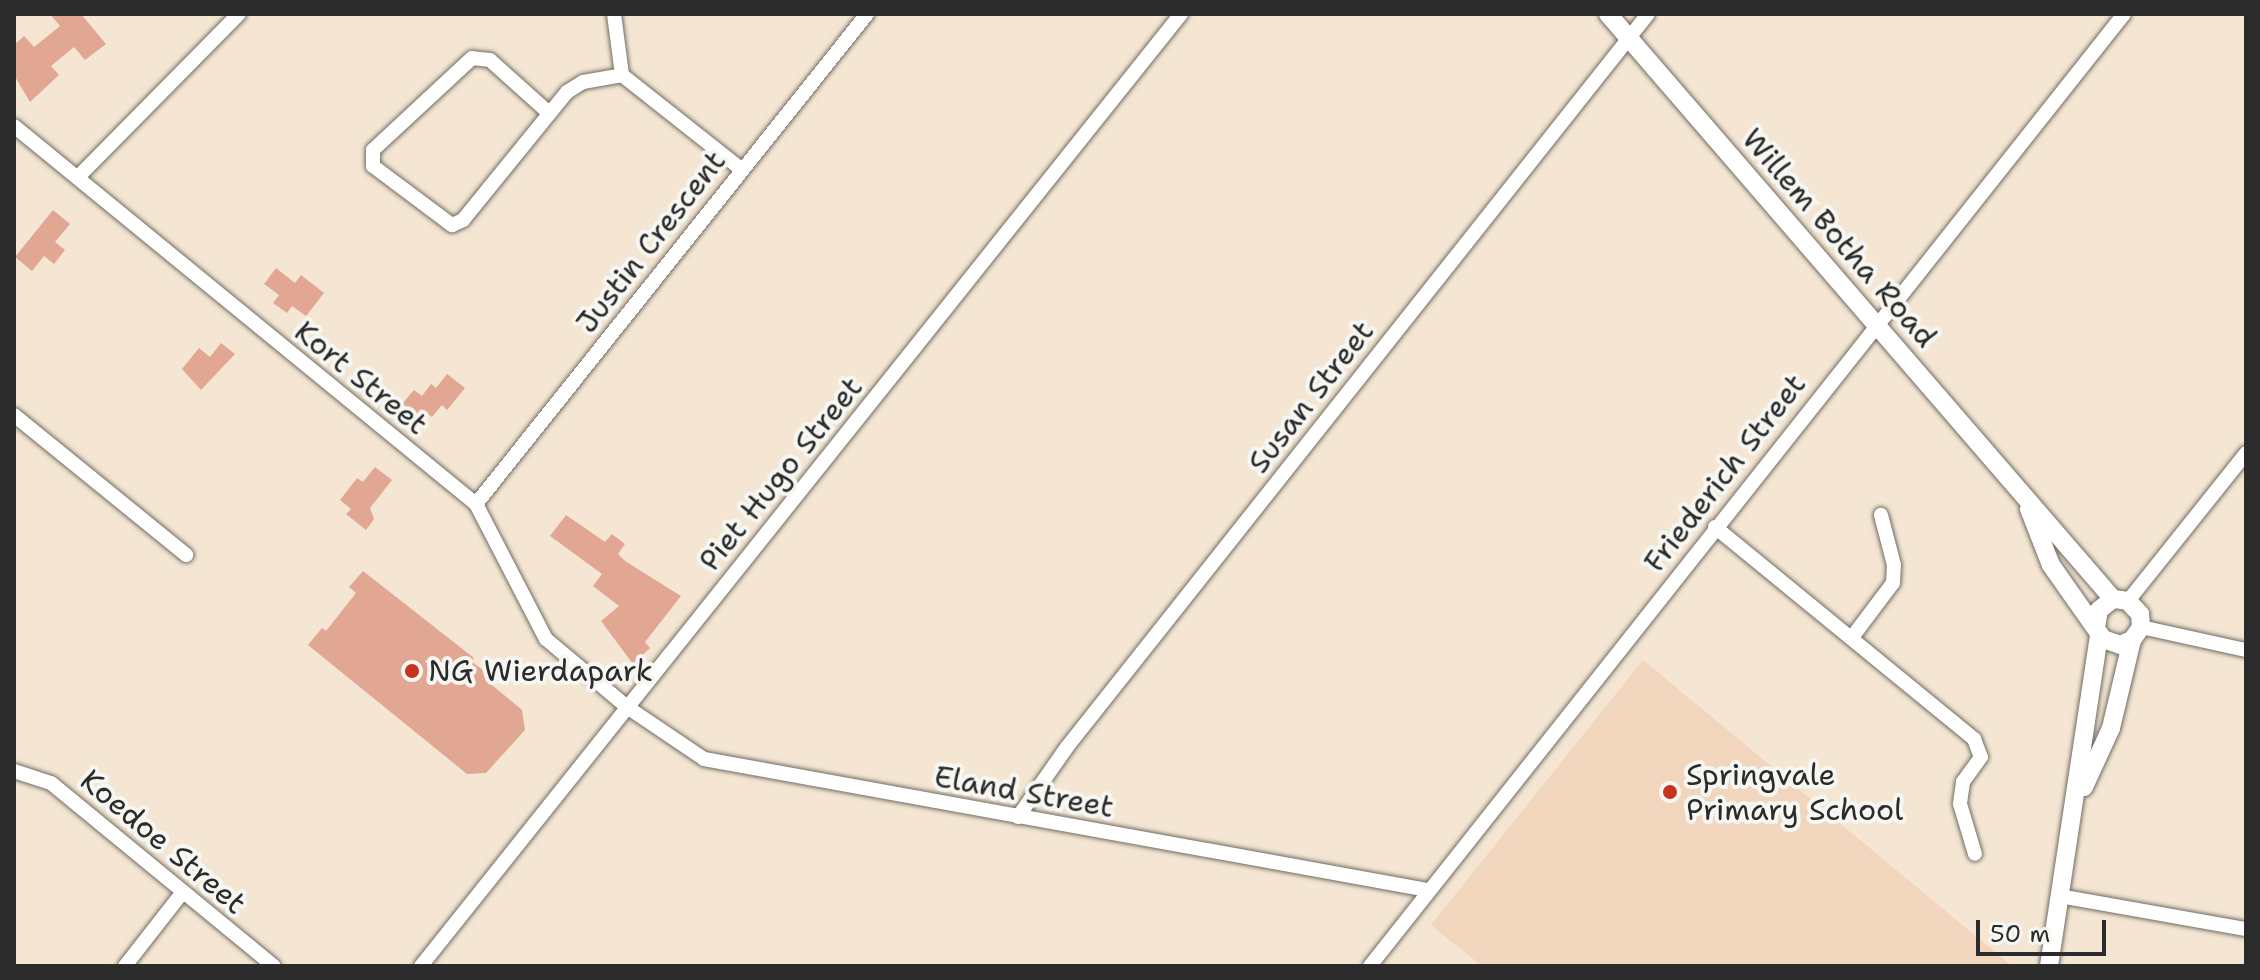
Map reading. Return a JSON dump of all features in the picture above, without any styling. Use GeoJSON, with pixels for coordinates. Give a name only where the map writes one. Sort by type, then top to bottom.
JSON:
{"type":"FeatureCollection","features":[{"type":"Feature","properties":{"kind":"street"},"geometry":{"type":"LineString","coordinates":[[78,177],[239,14]]}},
{"type":"Feature","properties":{"kind":"street"},"geometry":{"type":"LineString","coordinates":[[614,14],[622,75],[741,169]]}},
{"type":"Feature","properties":{"kind":"street","name":"Justin Crescent"},"geometry":{"type":"LineString","coordinates":[[476,504],[867,14]]}},
{"type":"Feature","properties":{"kind":"street","name":"Piet Hugo Street"},"geometry":{"type":"LineString","coordinates":[[421,966],[1181,14]]}},
{"type":"Feature","properties":{"kind":"street","name":"Willem Botha Road"},"geometry":{"type":"LineString","coordinates":[[1608,14],[2025,500],[2121,600]]}},
{"type":"Feature","properties":{"kind":"street","name":"Susan Street"},"geometry":{"type":"LineString","coordinates":[[1018,817],[1067,747],[1648,14]]}},
{"type":"Feature","properties":{"kind":"street","name":"Friederich Street"},"geometry":{"type":"LineString","coordinates":[[1370,966],[1875,323],[2124,14]]}},
{"type":"Feature","properties":{"kind":"street"},"geometry":{"type":"LineString","coordinates":[[549,113],[490,60],[472,58],[373,150],[373,166],[452,225],[463,220],[549,113],[583,82],[622,75]]}},
{"type":"Feature","properties":{"kind":"street","name":"Kort Street"},"geometry":{"type":"LineString","coordinates":[[14,126],[476,504],[538,630],[627,707]]}},
{"type":"Feature","properties":{"kind":"street"},"geometry":{"type":"LineString","coordinates":[[14,415],[186,555]]}},
{"type":"Feature","properties":{"kind":"street"},"geometry":{"type":"LineString","coordinates":[[2049,966],[2074,812],[2099,610],[2121,600],[2246,453]]}},
{"type":"Feature","properties":{"kind":"street","name":"Willem Botha Road"},"geometry":{"type":"LineString","coordinates":[[2025,500],[2051,565],[2097,630]]}},
{"type":"Feature","properties":{"kind":"street"},"geometry":{"type":"LineString","coordinates":[[1853,636],[1893,583],[1881,515]]}},
{"type":"Feature","properties":{"kind":"street"},"geometry":{"type":"LineString","coordinates":[[1715,527],[1853,636],[1978,745],[1981,757],[1960,793],[1960,818],[1975,854]]}},
{"type":"Feature","properties":{"kind":"street"},"geometry":{"type":"LineString","coordinates":[[2074,812],[2111,728],[2137,634],[2140,614],[2121,600]]}},
{"type":"Feature","properties":{"kind":"street"},"geometry":{"type":"LineString","coordinates":[[2097,630],[2114,644],[2137,634],[2246,650]]}},
{"type":"Feature","properties":{"kind":"street","name":"Eland Street"},"geometry":{"type":"LineString","coordinates":[[627,707],[718,765],[1428,890]]}},
{"type":"Feature","properties":{"kind":"street","name":"Koedoe Street"},"geometry":{"type":"LineString","coordinates":[[14,771],[51,783],[274,966]]}},
{"type":"Feature","properties":{"kind":"street"},"geometry":{"type":"LineString","coordinates":[[125,966],[182,893]]}},
{"type":"Feature","properties":{"kind":"street"},"geometry":{"type":"LineString","coordinates":[[2060,896],[2246,929]]}},
{"type":"Feature","properties":{"kind":"shaded area","name":"Springvale Primary School"},"geometry":{"type":"Polygon","coordinates":[[[1643,660],[2012,966],[1482,966],[1431,925],[1643,660]]]}},
{"type":"Feature","properties":{"kind":"building"},"geometry":{"type":"Polygon","coordinates":[[[50,14],[81,14],[106,44],[85,60],[74,47],[51,66],[59,75],[30,102],[14,75],[14,45],[24,36],[34,47],[60,26],[50,14]]]}},
{"type":"Feature","properties":{"kind":"building"},"geometry":{"type":"Polygon","coordinates":[[[53,210],[70,224],[55,242],[65,250],[54,264],[44,256],[32,271],[15,257],[53,210]]]}},
{"type":"Feature","properties":{"kind":"building"},"geometry":{"type":"Polygon","coordinates":[[[276,268],[295,283],[301,275],[324,293],[306,316],[292,306],[287,313],[273,303],[279,295],[264,284],[276,268]]]}},
{"type":"Feature","properties":{"kind":"building"},"geometry":{"type":"Polygon","coordinates":[[[221,343],[235,354],[201,390],[182,369],[199,348],[210,357],[221,343]]]}},
{"type":"Feature","properties":{"kind":"building"},"geometry":{"type":"Polygon","coordinates":[[[447,374],[465,388],[447,410],[442,405],[432,417],[421,409],[416,415],[402,404],[414,390],[422,396],[431,384],[436,388],[447,374]]]}},
{"type":"Feature","properties":{"kind":"building"},"geometry":{"type":"Polygon","coordinates":[[[375,467],[392,480],[370,508],[374,519],[366,530],[346,514],[351,509],[340,500],[357,478],[363,482],[375,467]]]}},
{"type":"Feature","properties":{"kind":"building"},"geometry":{"type":"Polygon","coordinates":[[[566,515],[605,542],[612,534],[625,544],[618,554],[625,561],[681,596],[645,642],[650,648],[633,664],[601,621],[619,606],[593,586],[602,574],[550,536],[566,515]]]}},
{"type":"Feature","properties":{"kind":"building","name":"NG Wierdapark"},"geometry":{"type":"Polygon","coordinates":[[[363,571],[474,658],[471,661],[496,680],[492,685],[522,710],[525,730],[486,773],[467,774],[308,645],[322,628],[326,631],[356,593],[349,587],[363,571]]]}},
{"type":"Feature","properties":{"kind":"place","name":"NG Wierdapark"},"geometry":{"type":"Point","coordinates":[412,671]}},
{"type":"Feature","properties":{"kind":"place","name":"Springvale Primary School"},"geometry":{"type":"Point","coordinates":[1670,792]}}]}
